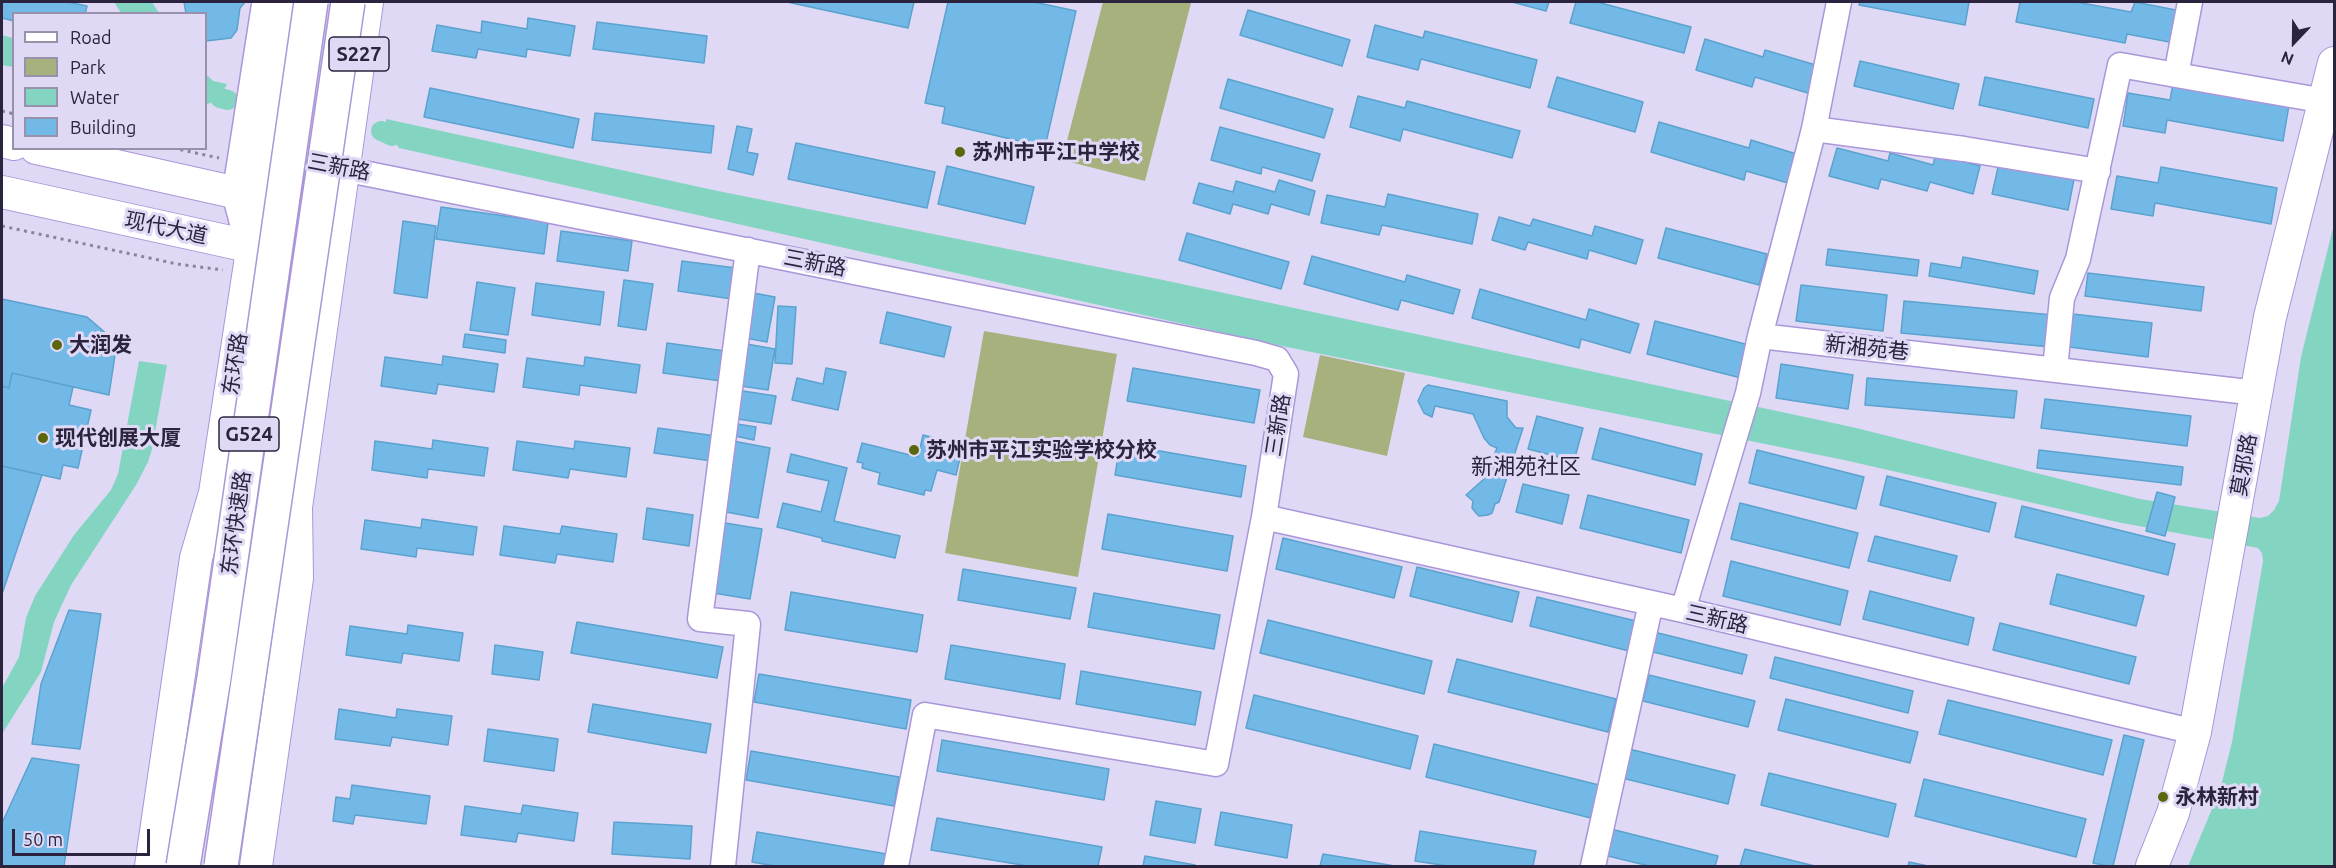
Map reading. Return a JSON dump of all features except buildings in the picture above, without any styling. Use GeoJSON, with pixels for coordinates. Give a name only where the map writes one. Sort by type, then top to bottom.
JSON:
{"type":"FeatureCollection","features":[{"type":"Feature","properties":{"kind":"highway"},"geometry":{"type":"LineString","coordinates":[[250,261],[250,196],[269,2]]}},
{"type":"Feature","properties":{"kind":"highway","name":"东环快速路"},"geometry":{"type":"LineString","coordinates":[[183,867],[216,666],[311,2]]}},
{"type":"Feature","properties":{"kind":"highway","name":"东环快速路"},"geometry":{"type":"LineString","coordinates":[[222,867],[348,2]]}},
{"type":"Feature","properties":{"kind":"main road"},"geometry":{"type":"LineString","coordinates":[[256,151],[290,2]]}},
{"type":"Feature","properties":{"kind":"main road","name":"S227"},"geometry":{"type":"LineString","coordinates":[[331,257],[367,2]]}},
{"type":"Feature","properties":{"kind":"main road","name":"莫邪路"},"geometry":{"type":"LineString","coordinates":[[2152,867],[2173,813],[2195,732],[2270,317],[2334,63]]}},
{"type":"Feature","properties":{"kind":"main road"},"geometry":{"type":"LineString","coordinates":[[45,150],[250,196],[338,208]]}},
{"type":"Feature","properties":{"kind":"main road","name":"现代大道"},"geometry":{"type":"LineString","coordinates":[[2,192],[250,261],[331,257]]}},
{"type":"Feature","properties":{"kind":"main road"},"geometry":{"type":"LineString","coordinates":[[256,867],[297,578],[296,507],[331,257]]}},
{"type":"Feature","properties":{"kind":"main road","name":"东环路"},"geometry":{"type":"LineString","coordinates":[[151,867],[196,558],[215,493],[250,261]]}},
{"type":"Feature","properties":{"kind":"main road"},"geometry":{"type":"LineString","coordinates":[[240,330],[319,343]]}},
{"type":"Feature","properties":{"kind":"street"},"geometry":{"type":"LineString","coordinates":[[1683,610],[1735,442],[1814,129],[1839,2]]}},
{"type":"Feature","properties":{"kind":"street"},"geometry":{"type":"LineString","coordinates":[[2176,75],[2190,2]]}},
{"type":"Feature","properties":{"kind":"street"},"geometry":{"type":"LineString","coordinates":[[2055,369],[2062,298],[2078,259],[2120,65],[2325,101]]}},
{"type":"Feature","properties":{"kind":"street"},"geometry":{"type":"LineString","coordinates":[[1814,129],[2098,171]]}},
{"type":"Feature","properties":{"kind":"street","name":"三新路"},"geometry":{"type":"LineString","coordinates":[[256,151],[1277,359],[1286,374],[1264,517],[1683,610],[2195,732]]}},
{"type":"Feature","properties":{"kind":"street"},"geometry":{"type":"LineString","coordinates":[[723,867],[748,624],[700,620],[748,250]]}},
{"type":"Feature","properties":{"kind":"street","name":"新湘苑巷"},"geometry":{"type":"LineString","coordinates":[[1760,336],[2257,393]]}},
{"type":"Feature","properties":{"kind":"street"},"geometry":{"type":"LineString","coordinates":[[896,867],[925,716],[1216,764],[1264,517]]}},
{"type":"Feature","properties":{"kind":"street"},"geometry":{"type":"LineString","coordinates":[[1593,867],[1651,603]]}},
{"type":"Feature","properties":{"kind":"path"},"geometry":{"type":"LineString","coordinates":[[2,226],[177,264],[250,261]]}},
{"type":"Feature","properties":{"kind":"green space"},"geometry":{"type":"Polygon","coordinates":[[[1103,2],[1191,3],[1145,181],[1062,160],[1103,2]]]}},
{"type":"Feature","properties":{"kind":"green space"},"geometry":{"type":"Polygon","coordinates":[[[984,331],[1117,354],[1078,577],[945,553],[984,331]]]}},
{"type":"Feature","properties":{"kind":"green space"},"geometry":{"type":"Polygon","coordinates":[[[1320,355],[1405,373],[1387,456],[1303,437],[1320,355]]]}},
{"type":"Feature","properties":{"kind":"water"},"geometry":{"type":"Polygon","coordinates":[[[114,2],[152,2],[158,12],[120,12],[114,2]]]}},
{"type":"Feature","properties":{"kind":"water"},"geometry":{"type":"Polygon","coordinates":[[[2,35],[12,38],[12,67],[2,65],[2,35]]]}},
{"type":"Feature","properties":{"kind":"water"},"geometry":{"type":"Polygon","coordinates":[[[207,75],[213,81],[227,84],[220,98],[207,104],[207,75]]]}},
{"type":"Feature","properties":{"kind":"water"},"geometry":{"type":"Polygon","coordinates":[[[386,119],[718,191],[1163,280],[1852,427],[2140,499],[2260,518],[2268,516],[2279,501],[2301,357],[2334,224],[2334,866],[2188,866],[2220,790],[2232,742],[2263,561],[2262,553],[2258,548],[2117,522],[1844,460],[1277,345],[399,148],[386,128],[386,119]]]}},
{"type":"Feature","properties":{"kind":"water"},"geometry":{"type":"Polygon","coordinates":[[[139,361],[167,365],[148,462],[136,485],[71,585],[54,622],[41,672],[2,734],[2,688],[19,657],[26,618],[35,596],[74,535],[111,490],[118,474],[139,361]]]}},
{"type":"Feature","properties":{"kind":"waterway"},"geometry":{"type":"LineString","coordinates":[[220,98],[228,100]]}},
{"type":"Feature","properties":{"kind":"waterway"},"geometry":{"type":"LineString","coordinates":[[381,131],[392,136]]}},
{"type":"Feature","properties":{"kind":"place","name":"苏州市平江中学校"},"geometry":{"type":"Point","coordinates":[960,152]}},
{"type":"Feature","properties":{"kind":"place","name":"大润发"},"geometry":{"type":"Point","coordinates":[57,345]}},
{"type":"Feature","properties":{"kind":"place","name":"现代创展大厦"},"geometry":{"type":"Point","coordinates":[43,438]}},
{"type":"Feature","properties":{"kind":"place","name":"苏州市平江实验学校分校"},"geometry":{"type":"Point","coordinates":[914,450]}},
{"type":"Feature","properties":{"kind":"place","name":"永林新村"},"geometry":{"type":"Point","coordinates":[2163,797]}},
{"type":"Feature","properties":{"kind":"district","name":"新湘苑社区"},"geometry":{"type":"Point","coordinates":[1526,467]}}]}
